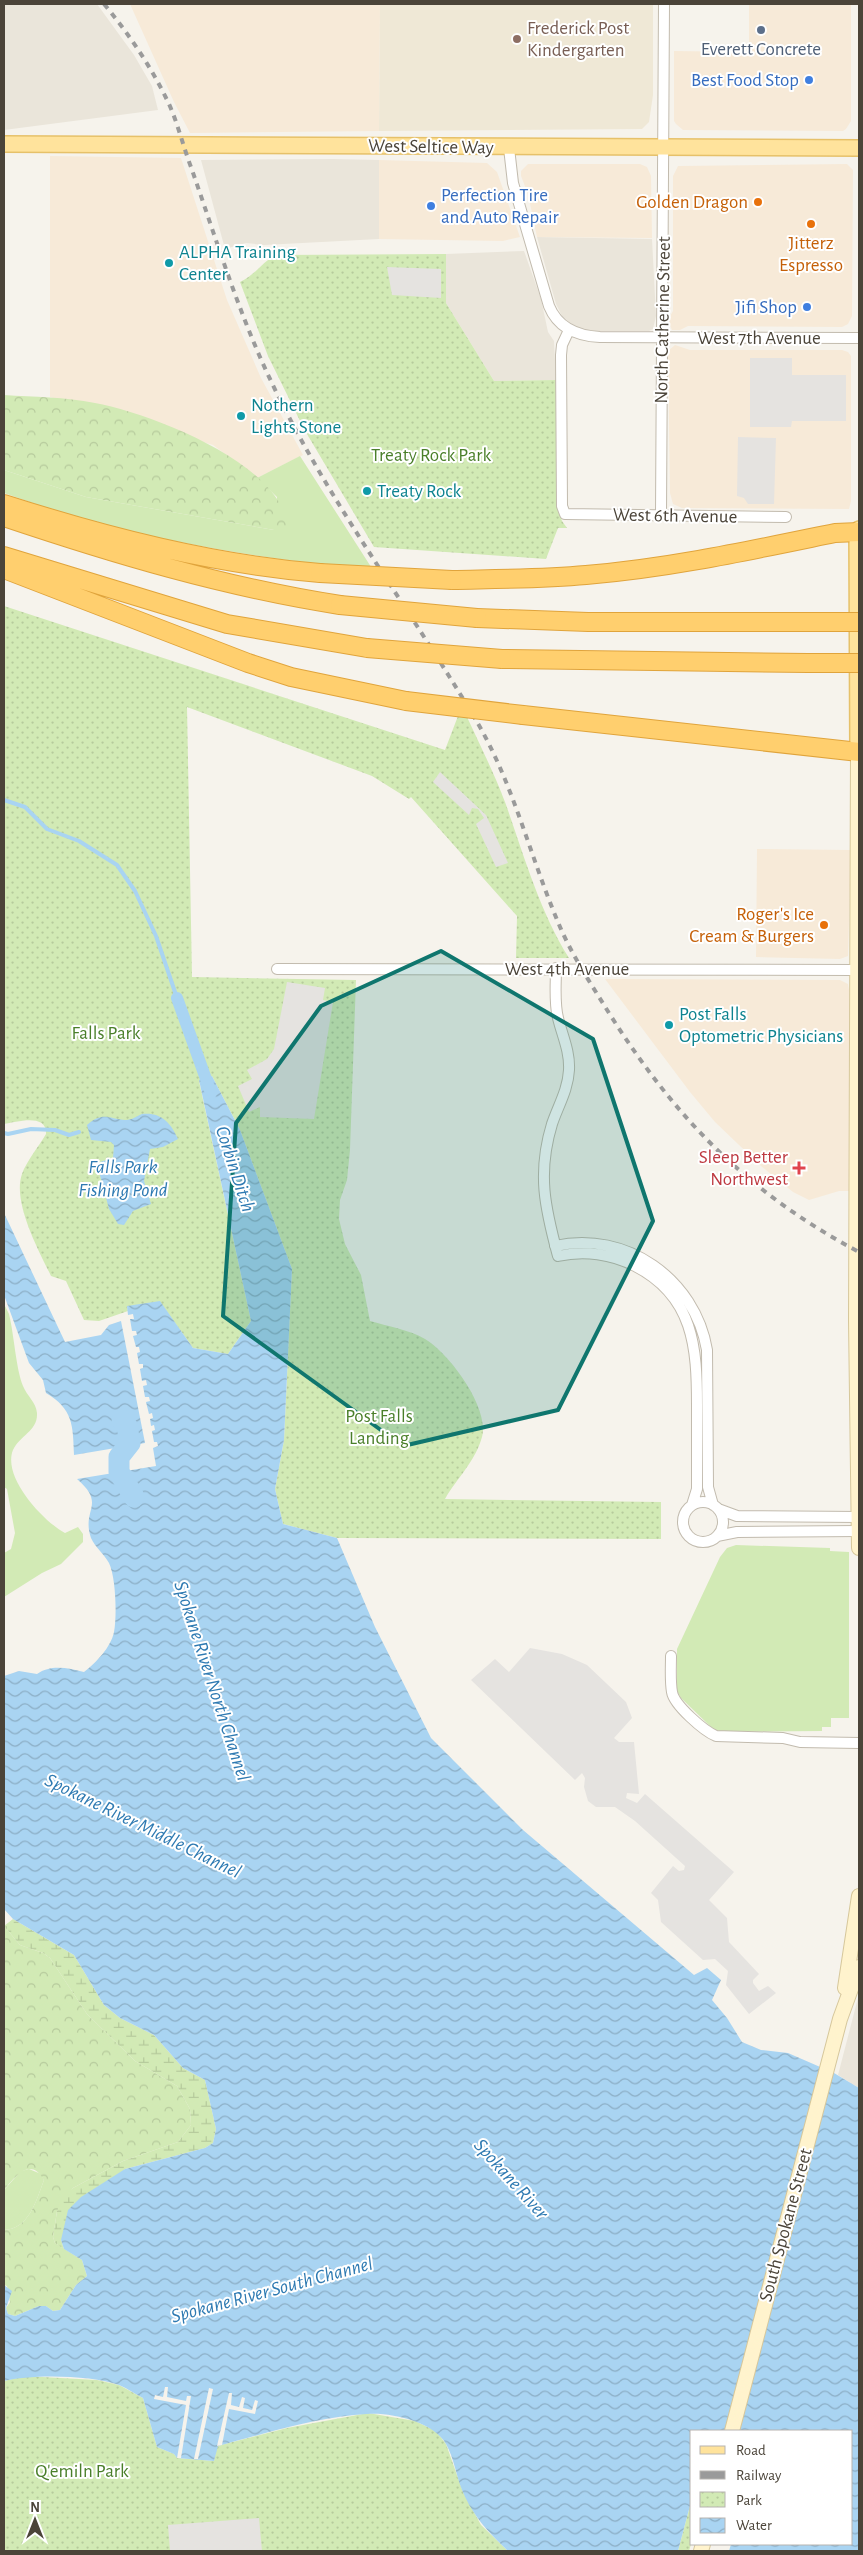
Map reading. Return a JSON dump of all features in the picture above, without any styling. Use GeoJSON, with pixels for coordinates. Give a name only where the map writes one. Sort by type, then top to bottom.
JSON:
{"type":"FeatureCollection","features":[{"type":"Feature","properties":{"kind":"highway"},"geometry":{"type":"LineString","coordinates":[[4,504],[158,548],[277,569],[452,580],[532,579],[594,574],[689,561],[834,533],[859,531]]}},
{"type":"Feature","properties":{"kind":"highway"},"geometry":{"type":"LineString","coordinates":[[4,517],[106,552],[219,582],[276,595],[340,604],[477,618],[598,622],[859,622]]}},
{"type":"Feature","properties":{"kind":"highway"},"geometry":{"type":"LineString","coordinates":[[4,556],[227,624],[367,648],[502,659],[859,663]]}},
{"type":"Feature","properties":{"kind":"highway"},"geometry":{"type":"LineString","coordinates":[[4,569],[248,663],[290,677],[406,701],[858,752]]}},
{"type":"Feature","properties":{"kind":"main road","name":"West Seltice Way"},"geometry":{"type":"LineString","coordinates":[[4,144],[509,148],[859,148]]}},
{"type":"Feature","properties":{"kind":"main road"},"geometry":{"type":"LineString","coordinates":[[859,531],[859,1548]]}},
{"type":"Feature","properties":{"kind":"main road"},"geometry":{"type":"LineString","coordinates":[[840,2019],[855,1956],[859,1896]]}},
{"type":"Feature","properties":{"kind":"main road"},"geometry":{"type":"LineString","coordinates":[[840,2019],[859,1968]]}},
{"type":"Feature","properties":{"kind":"main road","name":"South Spokane Street"},"geometry":{"type":"LineString","coordinates":[[732,2430],[840,2019]]}},
{"type":"Feature","properties":{"kind":"street","name":"North Catherine Street"},"geometry":{"type":"LineString","coordinates":[[661,515],[664,4]]}},
{"type":"Feature","properties":{"kind":"street"},"geometry":{"type":"LineString","coordinates":[[509,148],[513,183],[549,306],[558,322],[569,330]]}},
{"type":"Feature","properties":{"kind":"street","name":"West 7th Avenue"},"geometry":{"type":"LineString","coordinates":[[569,330],[593,337],[859,338]]}},
{"type":"Feature","properties":{"kind":"street","name":"West 6th Avenue"},"geometry":{"type":"LineString","coordinates":[[569,330],[562,345],[561,355],[562,506],[565,514],[786,517]]}},
{"type":"Feature","properties":{"kind":"street"},"geometry":{"type":"LineString","coordinates":[[556,968],[557,1010],[569,1064],[566,1088],[553,1122],[544,1168],[545,1209],[556,1251]]}},
{"type":"Feature","properties":{"kind":"street","name":"West 4th Avenue"},"geometry":{"type":"LineString","coordinates":[[277,969],[858,970]]}},
{"type":"Feature","properties":{"kind":"street"},"geometry":{"type":"LineString","coordinates":[[556,1251],[592,1243],[617,1247],[633,1253],[666,1275],[689,1302],[699,1322],[707,1350],[708,1487],[723,1525],[717,1536]]}},
{"type":"Feature","properties":{"kind":"street"},"geometry":{"type":"LineString","coordinates":[[556,1251],[596,1254],[631,1264],[659,1282],[686,1317],[693,1336],[697,1362],[697,1490],[692,1505],[683,1518],[686,1535],[700,1542],[710,1541],[717,1536],[738,1532],[859,1531]]}},
{"type":"Feature","properties":{"kind":"street"},"geometry":{"type":"LineString","coordinates":[[692,1505],[703,1502],[737,1516],[859,1517]]}},
{"type":"Feature","properties":{"kind":"street"},"geometry":{"type":"LineString","coordinates":[[671,1656],[671,1689],[674,1699],[707,1731],[716,1736],[774,1737],[804,1742],[859,1743]]}},
{"type":"Feature","properties":{"kind":"highlighted area"},"geometry":{"type":"Polygon","coordinates":[[[441,951],[593,1039],[653,1221],[558,1410],[403,1446],[223,1316],[236,1123],[321,1006],[441,951]]]}},
{"type":"Feature","properties":{"kind":"shaded area"},"geometry":{"type":"Polygon","coordinates":[[[4,4],[97,4],[134,55],[152,86],[158,110],[4,130],[4,4]]]}},
{"type":"Feature","properties":{"kind":"shaded area"},"geometry":{"type":"Polygon","coordinates":[[[130,4],[380,4],[379,131],[190,133],[130,4]]]}},
{"type":"Feature","properties":{"kind":"shaded area","name":"Frederick Post Kindergarten"},"geometry":{"type":"Polygon","coordinates":[[[380,4],[653,4],[653,95],[649,122],[642,129],[379,131],[380,4]]]}},
{"type":"Feature","properties":{"kind":"shaded area"},"geometry":{"type":"Polygon","coordinates":[[[749,4],[851,4],[851,121],[846,129],[843,131],[683,130],[676,124],[674,121],[674,51],[749,52],[749,4]]]}},
{"type":"Feature","properties":{"kind":"shaded area"},"geometry":{"type":"Polygon","coordinates":[[[50,156],[181,158],[227,300],[261,378],[303,455],[257,478],[213,445],[50,397],[50,156]]]}},
{"type":"Feature","properties":{"kind":"shaded area"},"geometry":{"type":"Polygon","coordinates":[[[201,160],[379,160],[379,239],[264,245],[246,243],[225,249],[201,160]]]}},
{"type":"Feature","properties":{"kind":"shaded area"},"geometry":{"type":"Polygon","coordinates":[[[379,160],[487,163],[497,172],[520,237],[503,241],[379,239],[379,160]]]}},
{"type":"Feature","properties":{"kind":"shaded area"},"geometry":{"type":"Polygon","coordinates":[[[528,164],[640,164],[647,167],[651,176],[652,238],[537,237],[528,194],[521,176],[521,171],[528,164]]]}},
{"type":"Feature","properties":{"kind":"shaded area"},"geometry":{"type":"Polygon","coordinates":[[[847,164],[853,170],[852,316],[848,324],[842,327],[688,326],[680,330],[672,330],[668,320],[673,311],[673,176],[678,166],[847,164]]]}},
{"type":"Feature","properties":{"kind":"shaded area"},"geometry":{"type":"Polygon","coordinates":[[[537,237],[652,239],[656,316],[653,329],[649,331],[591,331],[580,329],[569,322],[562,316],[556,304],[537,237]]]}},
{"type":"Feature","properties":{"kind":"shaded area"},"geometry":{"type":"Polygon","coordinates":[[[524,251],[541,299],[548,332],[554,341],[556,380],[494,381],[446,303],[446,254],[524,251]]]}},
{"type":"Feature","properties":{"kind":"shaded area"},"geometry":{"type":"Polygon","coordinates":[[[387,267],[441,269],[441,298],[392,295],[387,267]]]}},
{"type":"Feature","properties":{"kind":"shaded area"},"geometry":{"type":"Polygon","coordinates":[[[675,345],[690,350],[842,350],[848,352],[851,356],[851,501],[849,509],[682,508],[673,504],[670,493],[668,351],[675,345]]]}},
{"type":"Feature","properties":{"kind":"shaded area"},"geometry":{"type":"Polygon","coordinates":[[[750,358],[792,358],[792,375],[846,375],[846,421],[792,421],[791,427],[750,427],[750,358]]]}},
{"type":"Feature","properties":{"kind":"shaded area"},"geometry":{"type":"Polygon","coordinates":[[[738,437],[776,438],[774,504],[748,504],[744,498],[737,496],[738,437]]]}},
{"type":"Feature","properties":{"kind":"shaded area"},"geometry":{"type":"Polygon","coordinates":[[[440,772],[486,815],[508,863],[496,867],[476,824],[484,818],[478,809],[472,808],[469,815],[433,782],[440,772]]]}},
{"type":"Feature","properties":{"kind":"shaded area"},"geometry":{"type":"Polygon","coordinates":[[[757,849],[851,850],[848,956],[840,959],[756,957],[757,849]]]}},
{"type":"Feature","properties":{"kind":"shaded area"},"geometry":{"type":"Polygon","coordinates":[[[605,979],[840,980],[848,984],[850,1191],[839,1191],[809,1200],[793,1192],[761,1166],[715,1122],[690,1092],[605,979]]]}},
{"type":"Feature","properties":{"kind":"shaded area"},"geometry":{"type":"Polygon","coordinates":[[[287,982],[325,988],[323,1000],[333,1002],[314,1119],[260,1117],[260,1107],[249,1112],[238,1086],[252,1079],[247,1070],[267,1059],[274,1049],[287,982]]]}},
{"type":"Feature","properties":{"kind":"shaded area"},"geometry":{"type":"Polygon","coordinates":[[[530,1648],[562,1654],[587,1665],[626,1702],[632,1718],[614,1738],[619,1742],[634,1742],[639,1794],[627,1793],[626,1798],[637,1803],[645,1794],[734,1872],[709,1900],[727,1918],[729,1942],[759,1974],[753,1980],[753,1983],[759,1991],[768,1986],[776,1993],[749,2014],[726,1985],[728,1971],[715,1959],[703,1960],[661,1922],[658,1900],[651,1893],[673,1866],[679,1871],[684,1870],[685,1866],[635,1821],[615,1807],[596,1807],[588,1801],[584,1787],[585,1778],[582,1773],[575,1780],[471,1680],[495,1659],[509,1672],[530,1648]]]}},
{"type":"Feature","properties":{"kind":"shaded area"},"geometry":{"type":"Polygon","coordinates":[[[859,1994],[859,2088],[838,2075],[859,1994]]]}},
{"type":"Feature","properties":{"kind":"shaded area"},"geometry":{"type":"Polygon","coordinates":[[[259,2518],[262,2551],[170,2551],[168,2525],[259,2518]]]}},
{"type":"Feature","properties":{"kind":"green space","name":"Treaty Rock Park"},"geometry":{"type":"Polygon","coordinates":[[[446,254],[446,303],[494,381],[556,380],[557,506],[562,521],[567,528],[558,528],[546,559],[374,547],[304,429],[268,356],[240,282],[277,255],[446,254]]]}},
{"type":"Feature","properties":{"kind":"green space"},"geometry":{"type":"Polygon","coordinates":[[[4,395],[61,398],[95,403],[147,418],[178,430],[238,462],[262,482],[280,503],[287,526],[274,530],[86,497],[4,470],[4,395]]]}},
{"type":"Feature","properties":{"kind":"green space"},"geometry":{"type":"Polygon","coordinates":[[[300,456],[373,570],[268,557],[164,539],[83,520],[4,493],[4,470],[86,497],[274,530],[277,497],[257,478],[300,456]]]}},
{"type":"Feature","properties":{"kind":"green space"},"geometry":{"type":"Polygon","coordinates":[[[4,606],[445,750],[458,716],[467,717],[501,791],[549,921],[569,958],[516,958],[517,916],[411,797],[409,799],[372,776],[187,707],[192,977],[356,980],[350,1150],[347,1180],[340,1200],[339,1219],[345,1244],[361,1275],[370,1321],[412,1333],[435,1346],[466,1382],[480,1411],[483,1425],[479,1446],[445,1499],[661,1502],[661,1539],[337,1538],[283,1524],[275,1489],[284,1440],[292,1269],[240,1130],[212,1076],[199,1081],[251,1321],[228,1354],[193,1348],[160,1302],[127,1307],[128,1311],[99,1321],[84,1320],[66,1281],[51,1276],[28,1226],[21,1198],[20,1185],[24,1169],[46,1134],[45,1127],[42,1123],[30,1120],[4,1124],[4,606]]]}},
{"type":"Feature","properties":{"kind":"green space"},"geometry":{"type":"Polygon","coordinates":[[[4,1304],[9,1314],[21,1379],[37,1413],[37,1419],[32,1429],[13,1450],[11,1461],[13,1473],[27,1497],[46,1519],[65,1533],[78,1527],[83,1534],[83,1542],[61,1564],[42,1573],[4,1597],[4,1553],[11,1549],[15,1533],[7,1489],[4,1487],[4,1304]]]}},
{"type":"Feature","properties":{"kind":"green space"},"geometry":{"type":"Polygon","coordinates":[[[736,1545],[830,1548],[830,1551],[849,1552],[849,1718],[831,1718],[831,1727],[822,1727],[822,1731],[723,1732],[713,1729],[681,1698],[677,1691],[677,1649],[720,1557],[727,1548],[736,1545]]]}},
{"type":"Feature","properties":{"kind":"green space"},"geometry":{"type":"Polygon","coordinates":[[[13,1919],[74,1955],[104,2005],[120,2018],[154,2035],[183,2068],[205,2080],[216,2129],[213,2143],[205,2148],[125,2169],[61,2240],[64,2249],[55,2243],[53,2237],[57,2211],[63,2198],[73,2188],[123,2161],[178,2142],[191,2125],[190,2109],[177,2086],[135,2061],[87,2014],[50,1958],[43,1953],[20,1945],[4,1926],[13,1919]]]}},
{"type":"Feature","properties":{"kind":"green space"},"geometry":{"type":"Polygon","coordinates":[[[4,1926],[20,1945],[43,1953],[50,1958],[87,2014],[135,2061],[177,2086],[190,2109],[191,2125],[178,2142],[123,2161],[73,2188],[57,2211],[53,2237],[55,2243],[82,2260],[87,2276],[76,2285],[60,2310],[53,2311],[46,2306],[39,2306],[15,2316],[8,2314],[6,2308],[10,2302],[7,2286],[4,2285],[4,2230],[20,2225],[26,2219],[44,2180],[39,2173],[28,2169],[18,2175],[4,2190],[4,1926]]]}},
{"type":"Feature","properties":{"kind":"green space"},"geometry":{"type":"Polygon","coordinates":[[[29,2169],[41,2174],[44,2180],[38,2197],[26,2219],[20,2225],[4,2230],[4,2190],[21,2171],[29,2169]]]}},
{"type":"Feature","properties":{"kind":"green space","name":"Q'emiln Park"},"geometry":{"type":"Polygon","coordinates":[[[24,2376],[97,2380],[119,2385],[143,2398],[157,2447],[174,2454],[177,2458],[214,2461],[217,2446],[287,2428],[368,2413],[415,2421],[436,2431],[446,2444],[463,2492],[481,2525],[508,2551],[4,2551],[4,2381],[24,2376]]]}},
{"type":"Feature","properties":{"kind":"green space"},"geometry":{"type":"Polygon","coordinates":[[[690,2506],[691,2545],[689,2551],[678,2551],[690,2506]]]}},
{"type":"Feature","properties":{"kind":"water"},"geometry":{"type":"Polygon","coordinates":[[[212,1076],[240,1130],[292,1269],[284,1440],[275,1489],[283,1524],[337,1538],[375,1627],[431,1738],[523,1830],[694,1975],[707,1968],[721,1980],[712,2000],[727,2018],[742,2042],[761,2050],[788,2053],[834,2073],[859,2088],[859,2551],[729,2551],[731,2545],[853,2545],[853,2430],[690,2430],[690,2506],[678,2551],[508,2551],[471,2508],[462,2490],[446,2444],[432,2430],[411,2420],[377,2414],[349,2415],[292,2426],[218,2446],[214,2461],[177,2458],[174,2454],[157,2447],[143,2398],[122,2386],[78,2377],[30,2377],[4,2381],[4,2285],[12,2291],[6,2308],[8,2314],[15,2316],[39,2306],[46,2306],[53,2311],[60,2310],[76,2285],[87,2276],[82,2260],[64,2249],[61,2240],[68,2210],[81,2197],[125,2169],[205,2148],[213,2143],[216,2129],[205,2080],[183,2068],[154,2035],[120,2018],[104,2005],[74,1955],[13,1919],[4,1909],[4,1676],[19,1671],[37,1674],[54,1668],[66,1668],[84,1672],[106,1649],[112,1638],[115,1625],[116,1607],[113,1578],[109,1563],[91,1538],[89,1520],[92,1501],[86,1488],[77,1479],[156,1466],[153,1448],[158,1446],[157,1442],[154,1442],[152,1431],[155,1430],[154,1425],[151,1426],[150,1419],[153,1418],[152,1413],[149,1414],[146,1402],[150,1401],[149,1397],[145,1397],[143,1386],[147,1385],[146,1380],[142,1381],[140,1369],[143,1368],[143,1364],[139,1364],[137,1353],[140,1352],[139,1347],[136,1347],[133,1336],[137,1335],[136,1331],[132,1331],[130,1319],[134,1319],[133,1314],[128,1315],[127,1306],[160,1301],[193,1348],[228,1354],[251,1321],[199,1080],[212,1076]]]}},
{"type":"Feature","properties":{"kind":"water","name":"Falls Park Fishing Pond"},"geometry":{"type":"Polygon","coordinates":[[[142,1114],[155,1115],[165,1120],[178,1139],[163,1147],[150,1149],[144,1181],[151,1204],[133,1211],[124,1225],[118,1224],[109,1209],[98,1168],[100,1162],[113,1158],[114,1145],[111,1142],[91,1140],[87,1125],[102,1117],[126,1120],[142,1114]]]}},
{"type":"Feature","properties":{"kind":"water"},"geometry":{"type":"Polygon","coordinates":[[[4,1213],[65,1342],[101,1335],[109,1325],[121,1321],[145,1443],[74,1455],[70,1419],[62,1405],[46,1393],[43,1380],[29,1363],[4,1295],[4,1213]]]}},
{"type":"Feature","properties":{"kind":"pier"},"geometry":{"type":"Polygon","coordinates":[[[165,2387],[168,2387],[167,2397],[186,2401],[187,2396],[191,2396],[181,2458],[177,2458],[186,2405],[154,2399],[155,2395],[163,2397],[165,2387]]]}},
{"type":"Feature","properties":{"kind":"pier"},"geometry":{"type":"Polygon","coordinates":[[[209,2388],[213,2389],[198,2459],[194,2459],[209,2388]]]}},
{"type":"Feature","properties":{"kind":"pier"},"geometry":{"type":"Polygon","coordinates":[[[229,2393],[232,2393],[231,2405],[239,2407],[242,2397],[245,2398],[243,2408],[252,2410],[255,2400],[258,2401],[255,2414],[229,2409],[222,2445],[217,2446],[229,2393]]]}},
{"type":"Feature","properties":{"kind":"waterway","name":"Corbin Ditch"},"geometry":{"type":"LineString","coordinates":[[4,800],[25,807],[47,829],[79,841],[117,865],[135,891],[156,936],[177,998]]}},
{"type":"Feature","properties":{"kind":"waterway","name":"Corbin Ditch"},"geometry":{"type":"LineString","coordinates":[[177,998],[211,1093]]}},
{"type":"Feature","properties":{"kind":"waterway"},"geometry":{"type":"LineString","coordinates":[[4,1133],[8,1134],[31,1129],[55,1130],[69,1135],[79,1132]]}},
{"type":"Feature","properties":{"kind":"waterway","name":"Spokane River North Channel"},"geometry":{"type":"LineString","coordinates":[[122,1420],[127,1426],[130,1443],[119,1457],[119,1472],[134,1497]]}},
{"type":"Feature","properties":{"kind":"railway"},"geometry":{"type":"LineString","coordinates":[[104,4],[140,52],[169,104],[241,310],[260,357],[283,405],[335,497],[490,745],[511,795],[558,922],[588,980],[634,1051],[688,1120],[749,1178],[783,1205],[859,1252]]}},
{"type":"Feature","properties":{"kind":"place","name":"Everett Concrete"},"geometry":{"type":"Point","coordinates":[761,30]}},
{"type":"Feature","properties":{"kind":"place","name":"Frederick Post Kindergarten"},"geometry":{"type":"Point","coordinates":[517,39]}},
{"type":"Feature","properties":{"kind":"place","name":"Best Food Stop"},"geometry":{"type":"Point","coordinates":[809,80]}},
{"type":"Feature","properties":{"kind":"place","name":"Golden Dragon"},"geometry":{"type":"Point","coordinates":[758,202]}},
{"type":"Feature","properties":{"kind":"place","name":"Perfection Tire and Auto Repair"},"geometry":{"type":"Point","coordinates":[431,206]}},
{"type":"Feature","properties":{"kind":"place","name":"Jitterz Espresso"},"geometry":{"type":"Point","coordinates":[811,224]}},
{"type":"Feature","properties":{"kind":"place","name":"ALPHA Training Center"},"geometry":{"type":"Point","coordinates":[169,263]}},
{"type":"Feature","properties":{"kind":"place","name":"Jifi Shop"},"geometry":{"type":"Point","coordinates":[807,307]}},
{"type":"Feature","properties":{"kind":"place","name":"Nothern Lights Stone"},"geometry":{"type":"Point","coordinates":[241,416]}},
{"type":"Feature","properties":{"kind":"place","name":"Treaty Rock"},"geometry":{"type":"Point","coordinates":[367,491]}},
{"type":"Feature","properties":{"kind":"place","name":"Roger's Ice Cream & Burgers"},"geometry":{"type":"Point","coordinates":[824,925]}},
{"type":"Feature","properties":{"kind":"place","name":"Post Falls Optometric Physicians"},"geometry":{"type":"Point","coordinates":[669,1025]}},
{"type":"Feature","properties":{"kind":"place","name":"Sleep Better Northwest"},"geometry":{"type":"Point","coordinates":[799,1168]}},
{"type":"Feature","properties":{"kind":"park label","name":"Falls Park"},"geometry":{"type":"Point","coordinates":[106,1033]}},
{"type":"Feature","properties":{"kind":"park label","name":"Post Falls Landing"},"geometry":{"type":"Point","coordinates":[379,1427]}},
{"type":"Feature","properties":{"kind":"water label","name":"Spokane River Middle Channel"},"geometry":{"type":"Point","coordinates":[143,1826]}},
{"type":"Feature","properties":{"kind":"water label","name":"Spokane River"},"geometry":{"type":"Point","coordinates":[511,2179]}},
{"type":"Feature","properties":{"kind":"water label","name":"Spokane River South Channel"},"geometry":{"type":"Point","coordinates":[272,2290]}}]}
